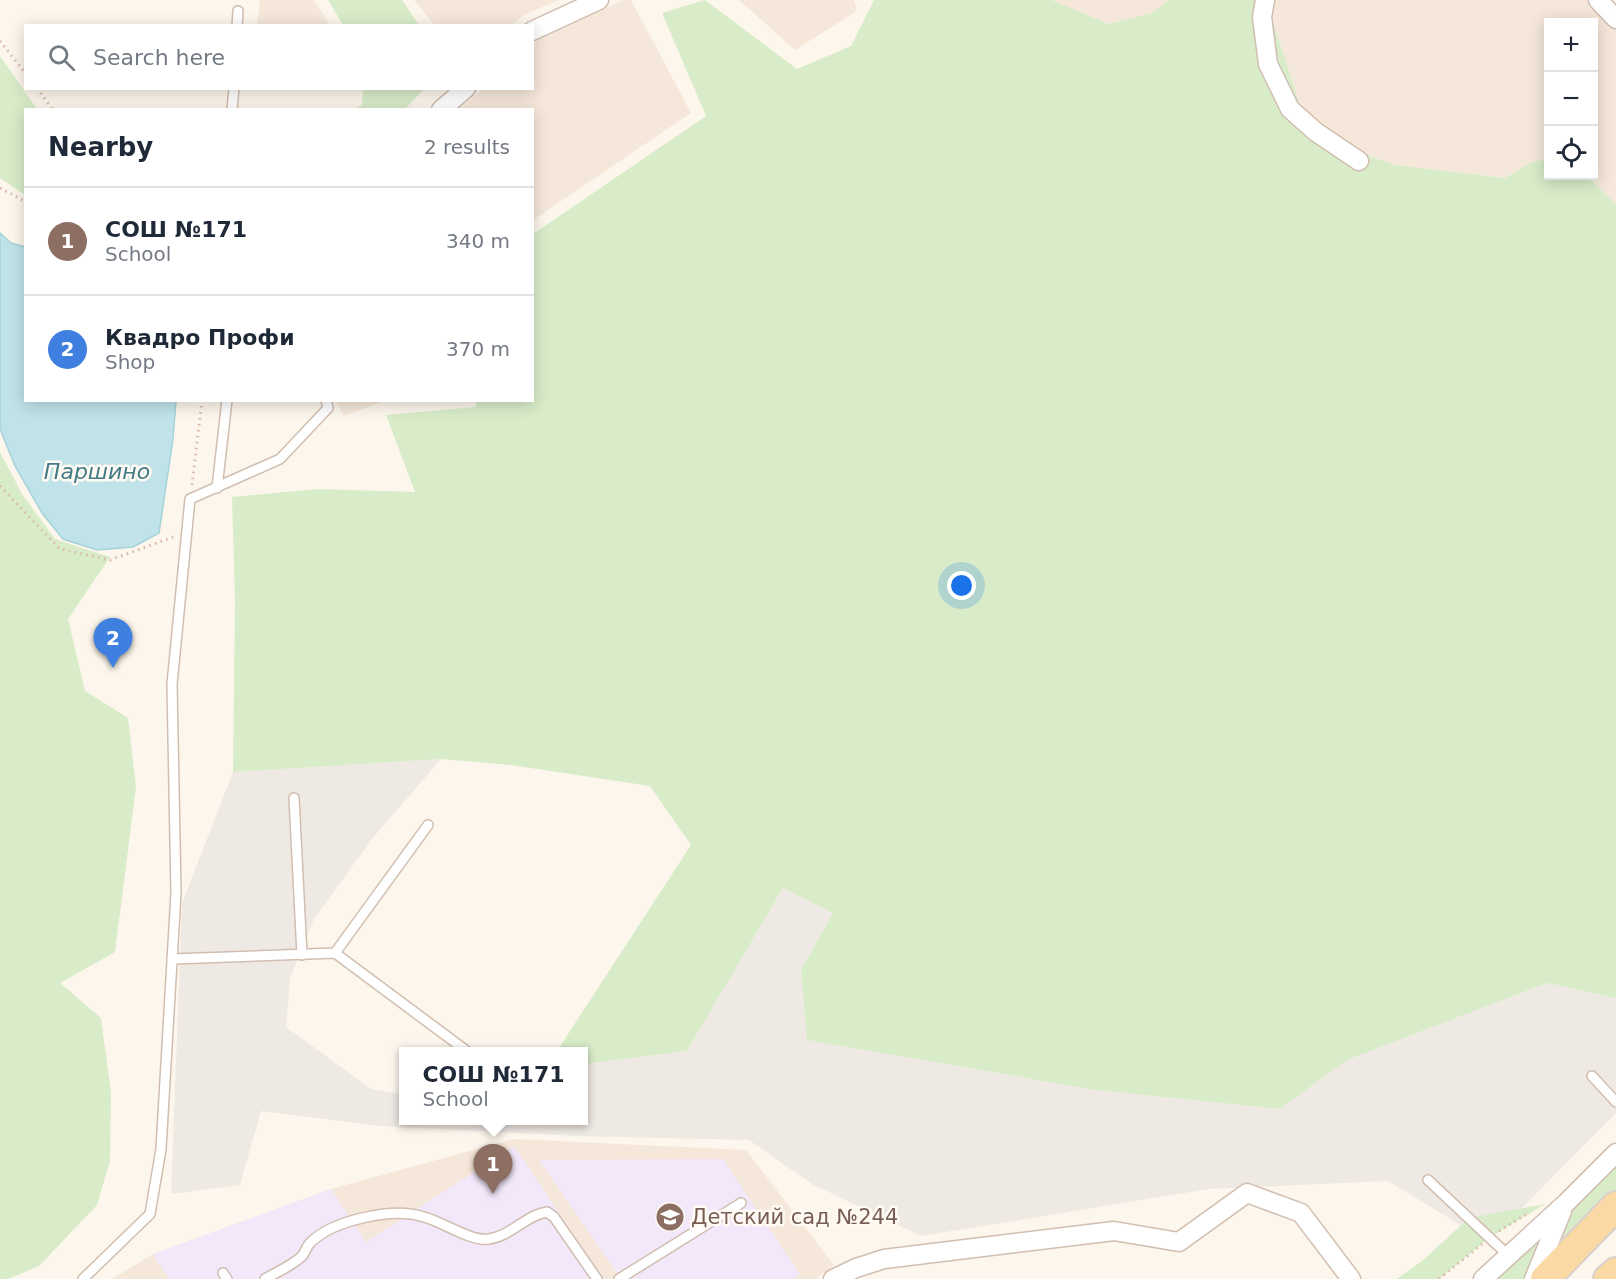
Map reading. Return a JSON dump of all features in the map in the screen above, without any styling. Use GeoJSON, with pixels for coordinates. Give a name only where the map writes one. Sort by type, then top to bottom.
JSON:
{"type":"FeatureCollection","features":[{"type":"Feature","properties":{"kind":"main road"},"geometry":{"type":"LineString","coordinates":[[1545,1279],[1616,1206]]}},
{"type":"Feature","properties":{"kind":"main road"},"geometry":{"type":"LineString","coordinates":[[1608,1279],[1616,1272]]}},
{"type":"Feature","properties":{"kind":"street"},"geometry":{"type":"LineString","coordinates":[[534,30],[599,0]]}},
{"type":"Feature","properties":{"kind":"street"},"geometry":{"type":"LineString","coordinates":[[1265,0],[1262,17],[1268,64],[1290,109],[1316,132],[1359,161]]}},
{"type":"Feature","properties":{"kind":"street"},"geometry":{"type":"LineString","coordinates":[[1598,0],[1616,19]]}},
{"type":"Feature","properties":{"kind":"street"},"geometry":{"type":"LineString","coordinates":[[443,108],[464,90]]}},
{"type":"Feature","properties":{"kind":"street"},"geometry":{"type":"LineString","coordinates":[[1483,1279],[1565,1204],[1616,1153]]}},
{"type":"Feature","properties":{"kind":"street"},"geometry":{"type":"LineString","coordinates":[[833,1279],[856,1268],[884,1259],[1114,1231],[1179,1242],[1247,1193],[1301,1213],[1352,1279]]}},
{"type":"Feature","properties":{"kind":"street"},"geometry":{"type":"LineString","coordinates":[[1534,1279],[1565,1204]]}},
{"type":"Feature","properties":{"kind":"lane"},"geometry":{"type":"LineString","coordinates":[[237,24],[238,11]]}},
{"type":"Feature","properties":{"kind":"lane"},"geometry":{"type":"LineString","coordinates":[[232,108],[234,90]]}},
{"type":"Feature","properties":{"kind":"lane"},"geometry":{"type":"LineString","coordinates":[[217,488],[227,402]]}},
{"type":"Feature","properties":{"kind":"lane"},"geometry":{"type":"LineString","coordinates":[[82,1279],[150,1214],[161,1149],[176,893],[172,684],[190,499],[280,459],[328,408],[326,402]]}},
{"type":"Feature","properties":{"kind":"lane"},"geometry":{"type":"LineString","coordinates":[[294,798],[302,955]]}},
{"type":"Feature","properties":{"kind":"lane"},"geometry":{"type":"LineString","coordinates":[[335,953],[428,825]]}},
{"type":"Feature","properties":{"kind":"lane"},"geometry":{"type":"LineString","coordinates":[[172,960],[335,953],[461,1047]]}},
{"type":"Feature","properties":{"kind":"lane"},"geometry":{"type":"LineString","coordinates":[[1592,1076],[1616,1102]]}},
{"type":"Feature","properties":{"kind":"lane"},"geometry":{"type":"LineString","coordinates":[[1428,1180],[1509,1256]]}},
{"type":"Feature","properties":{"kind":"lane"},"geometry":{"type":"LineString","coordinates":[[618,1279],[741,1203]]}},
{"type":"Feature","properties":{"kind":"lane"},"geometry":{"type":"LineString","coordinates":[[266,1279],[303,1256],[313,1240],[341,1223],[362,1218],[403,1214],[422,1216],[475,1238],[488,1240],[537,1214],[547,1212],[554,1217],[597,1279]]}},
{"type":"Feature","properties":{"kind":"path"},"geometry":{"type":"LineString","coordinates":[[0,41],[24,71]]}},
{"type":"Feature","properties":{"kind":"path"},"geometry":{"type":"LineString","coordinates":[[38,90],[52,108]]}},
{"type":"Feature","properties":{"kind":"path"},"geometry":{"type":"LineString","coordinates":[[0,188],[24,201]]}},
{"type":"Feature","properties":{"kind":"path"},"geometry":{"type":"LineString","coordinates":[[190,499],[202,402]]}},
{"type":"Feature","properties":{"kind":"path"},"geometry":{"type":"LineString","coordinates":[[0,486],[60,549],[110,560],[186,532]]}},
{"type":"Feature","properties":{"kind":"path"},"geometry":{"type":"LineString","coordinates":[[1439,1279],[1489,1238],[1536,1209]]}},
{"type":"Feature","properties":{"kind":"shaded area"},"geometry":{"type":"Polygon","coordinates":[[[260,0],[314,0],[329,24],[257,24],[260,0]]]}},
{"type":"Feature","properties":{"kind":"shaded area"},"geometry":{"type":"Polygon","coordinates":[[[414,0],[559,0],[526,14],[512,24],[433,24],[414,0]]]}},
{"type":"Feature","properties":{"kind":"shaded area"},"geometry":{"type":"Polygon","coordinates":[[[624,0],[631,0],[691,113],[534,219],[534,108],[461,108],[482,90],[534,90],[534,43],[539,38],[624,0]]]}},
{"type":"Feature","properties":{"kind":"shaded area"},"geometry":{"type":"Polygon","coordinates":[[[739,0],[854,0],[857,11],[795,50],[739,0]]]}},
{"type":"Feature","properties":{"kind":"shaded area"},"geometry":{"type":"Polygon","coordinates":[[[1052,0],[1168,0],[1152,13],[1109,24],[1052,0]]]}},
{"type":"Feature","properties":{"kind":"shaded area"},"geometry":{"type":"Polygon","coordinates":[[[1266,0],[1590,0],[1616,28],[1616,204],[1591,180],[1598,180],[1598,18],[1544,18],[1544,160],[1532,162],[1506,178],[1396,165],[1352,150],[1300,105],[1266,0]]]}},
{"type":"Feature","properties":{"kind":"shaded area"},"geometry":{"type":"Polygon","coordinates":[[[337,402],[381,402],[343,416],[337,402]]]}},
{"type":"Feature","properties":{"kind":"shaded area"},"geometry":{"type":"Polygon","coordinates":[[[441,759],[372,839],[314,919],[290,978],[286,1027],[371,1089],[399,1093],[399,1125],[588,1125],[588,1063],[687,1051],[783,888],[833,913],[801,970],[807,1040],[1096,1090],[1280,1109],[1347,1060],[1547,983],[1616,998],[1616,1113],[1521,1209],[1467,1229],[1388,1181],[1209,1189],[921,1236],[812,1184],[749,1140],[578,1136],[380,1126],[261,1111],[240,1185],[171,1194],[182,903],[233,772],[441,759]]]}},
{"type":"Feature","properties":{"kind":"shaded area"},"geometry":{"type":"Polygon","coordinates":[[[514,1139],[746,1150],[834,1265],[816,1279],[112,1279],[153,1254],[331,1189],[514,1139]]]}},
{"type":"Feature","properties":{"kind":"shaded area"},"geometry":{"type":"Polygon","coordinates":[[[514,1146],[604,1279],[169,1279],[153,1254],[331,1189],[366,1242],[514,1146]]]}},
{"type":"Feature","properties":{"kind":"shaded area","name":"Детский сад №244"},"geometry":{"type":"Polygon","coordinates":[[[723,1159],[800,1274],[793,1279],[621,1279],[539,1160],[723,1159]]]}},
{"type":"Feature","properties":{"kind":"green space"},"geometry":{"type":"Polygon","coordinates":[[[328,0],[402,0],[418,24],[342,24],[328,0]]]}},
{"type":"Feature","properties":{"kind":"green space"},"geometry":{"type":"Polygon","coordinates":[[[705,0],[797,69],[851,46],[874,0],[1052,0],[1109,24],[1152,13],[1168,0],[1266,0],[1300,105],[1352,150],[1396,165],[1505,178],[1532,162],[1544,160],[1544,180],[1591,180],[1616,204],[1616,998],[1547,983],[1347,1060],[1280,1109],[1096,1090],[807,1040],[801,970],[833,913],[783,888],[687,1051],[588,1063],[588,1047],[560,1047],[691,845],[650,786],[511,765],[441,759],[233,772],[235,601],[232,497],[318,489],[415,492],[386,415],[475,407],[477,402],[534,402],[534,233],[706,116],[662,13],[705,0]]]}},
{"type":"Feature","properties":{"kind":"green space"},"geometry":{"type":"Polygon","coordinates":[[[0,56],[36,108],[24,108],[24,194],[0,178],[0,56]]]}},
{"type":"Feature","properties":{"kind":"green space"},"geometry":{"type":"Polygon","coordinates":[[[363,90],[423,90],[406,108],[356,108],[362,105],[363,90]]]}},
{"type":"Feature","properties":{"kind":"green space"},"geometry":{"type":"Polygon","coordinates":[[[0,452],[22,494],[55,539],[110,557],[68,619],[85,691],[128,718],[136,787],[115,952],[60,983],[101,1018],[111,1093],[110,1161],[97,1205],[39,1266],[8,1279],[0,1279],[0,452]]]}},
{"type":"Feature","properties":{"kind":"green space"},"geometry":{"type":"Polygon","coordinates":[[[1616,1161],[1616,1191],[1556,1253],[1576,1203],[1616,1161]]]}},
{"type":"Feature","properties":{"kind":"green space"},"geometry":{"type":"Polygon","coordinates":[[[1545,1204],[1489,1238],[1439,1279],[1397,1279],[1422,1261],[1469,1218],[1545,1204]]]}},
{"type":"Feature","properties":{"kind":"green space"},"geometry":{"type":"Polygon","coordinates":[[[1550,1228],[1523,1279],[1493,1279],[1550,1228]]]}},
{"type":"Feature","properties":{"kind":"water","name":"Паршино"},"geometry":{"type":"Polygon","coordinates":[[[0,233],[11,243],[24,247],[24,402],[176,402],[173,439],[159,533],[133,547],[97,550],[63,539],[42,513],[15,466],[0,429],[0,233]]]}},
{"type":"Feature","properties":{"kind":"place","name":"Квадро Профи"},"geometry":{"type":"Point","coordinates":[113,668]}},
{"type":"Feature","properties":{"kind":"place","name":"СОШ №171"},"geometry":{"type":"Point","coordinates":[493,1194]}},
{"type":"Feature","properties":{"kind":"place","name":"Детский сад №244"},"geometry":{"type":"Point","coordinates":[670,1217]}}]}
